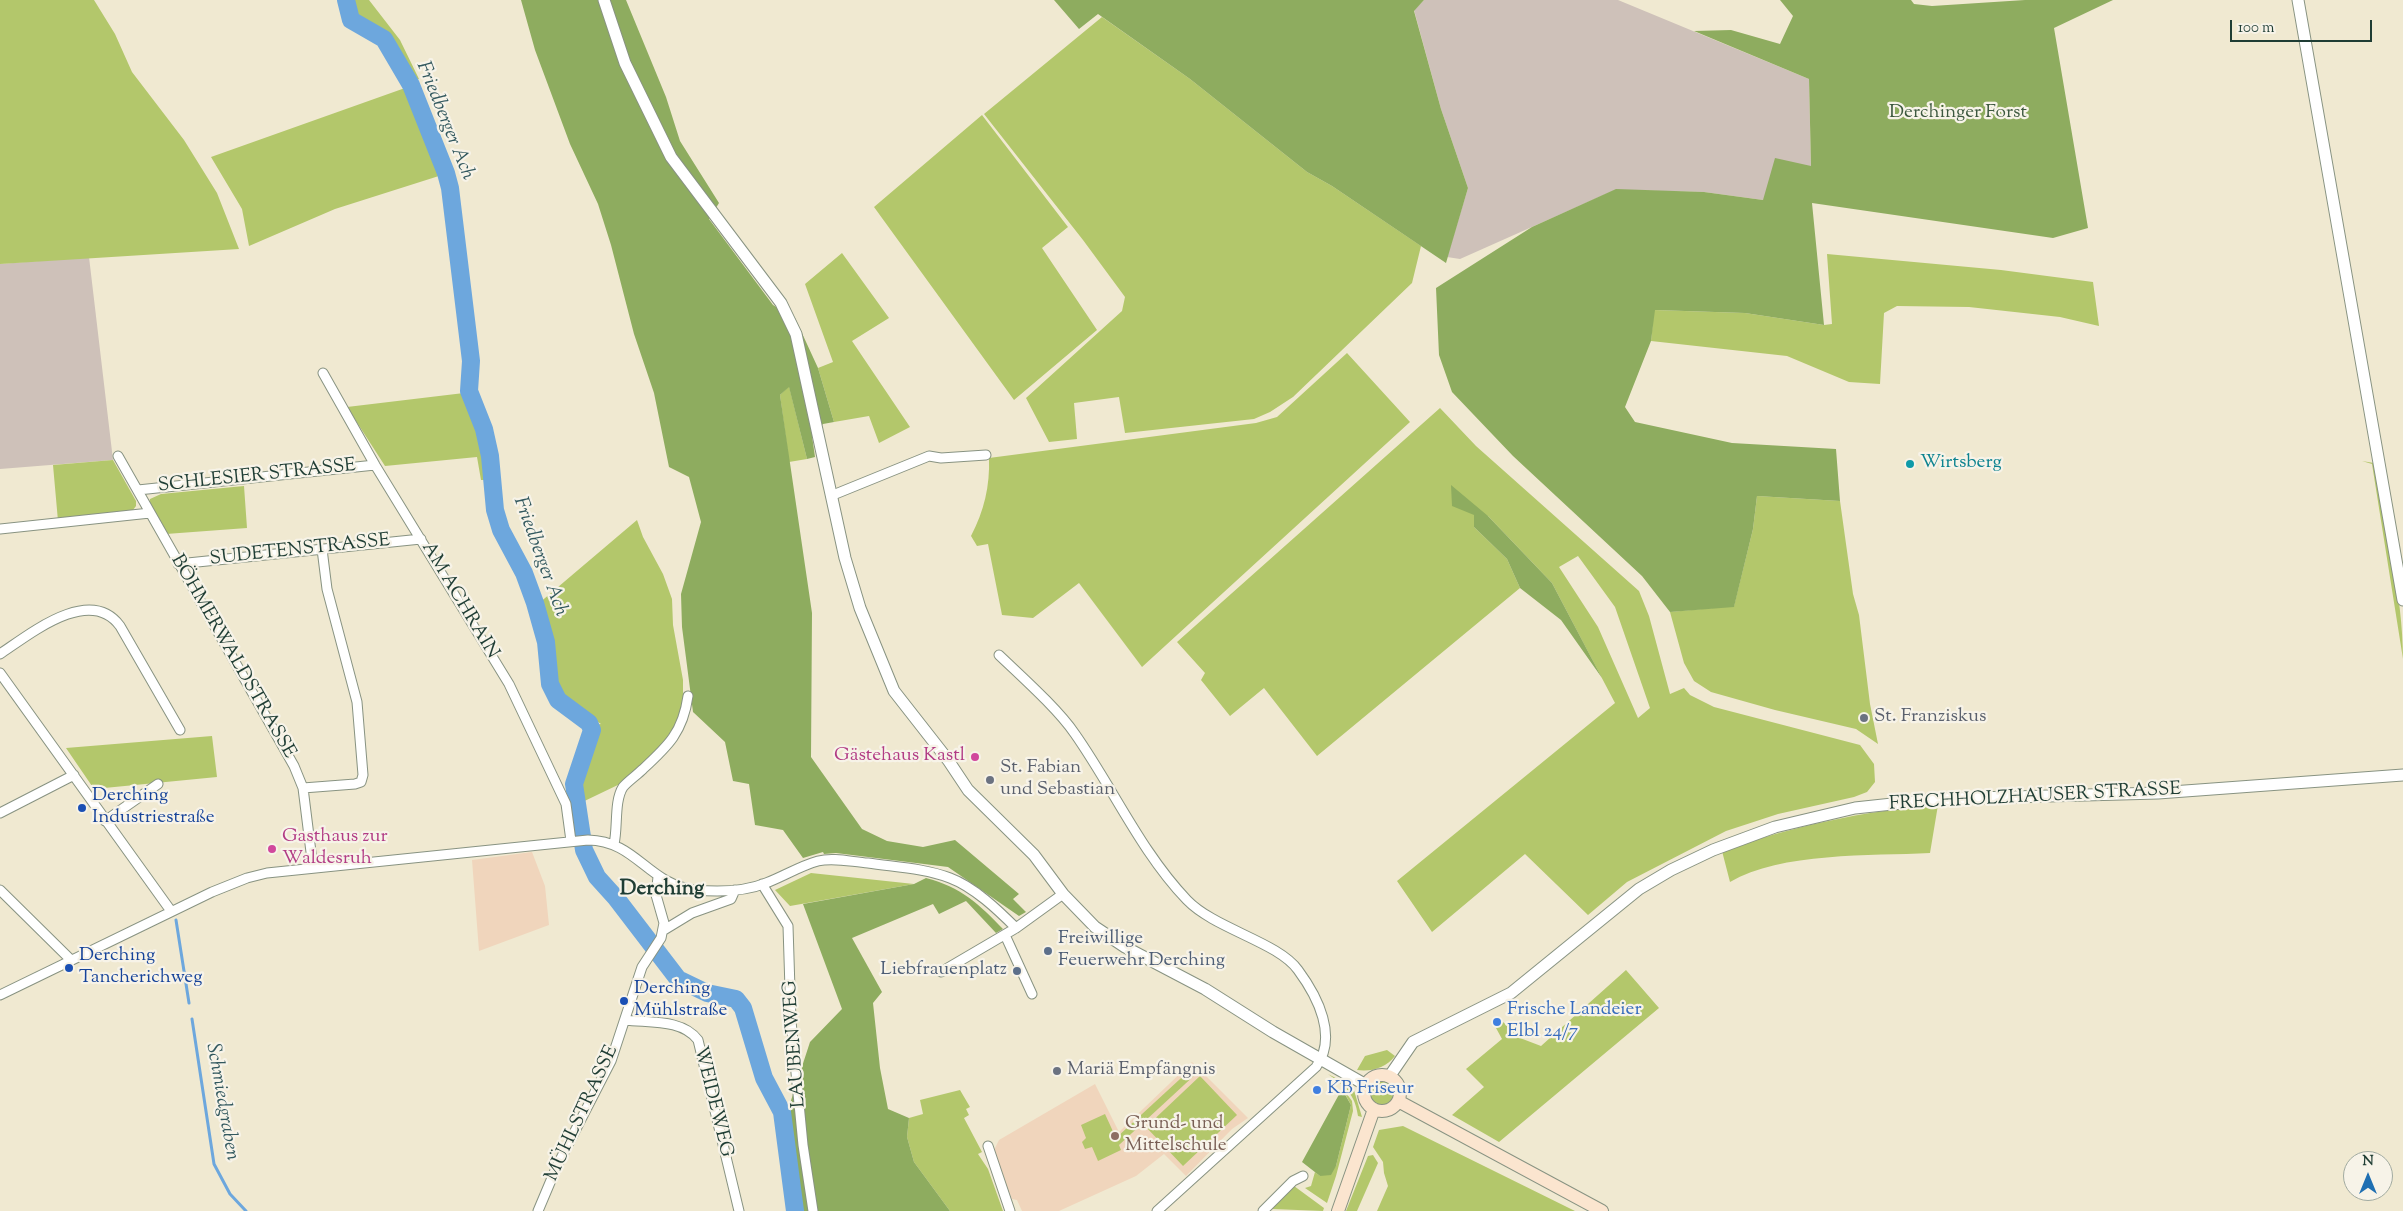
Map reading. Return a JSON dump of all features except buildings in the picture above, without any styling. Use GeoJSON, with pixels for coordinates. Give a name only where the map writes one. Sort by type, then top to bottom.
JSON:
{"type":"FeatureCollection","features":[{"type":"Feature","properties":{"kind":"main road"},"geometry":{"type":"LineString","coordinates":[[1376,1076],[1389,1077],[1399,1087],[1398,1101],[1388,1110],[1374,1110],[1365,1099],[1366,1085],[1376,1076]]}},
{"type":"Feature","properties":{"kind":"main road"},"geometry":{"type":"LineString","coordinates":[[1398,1101],[1602,1211]]}},
{"type":"Feature","properties":{"kind":"main road"},"geometry":{"type":"LineString","coordinates":[[1338,1211],[1374,1110]]}},
{"type":"Feature","properties":{"kind":"street"},"geometry":{"type":"LineString","coordinates":[[604,0],[624,63],[672,157],[781,303],[796,334],[833,495],[845,558],[860,608],[894,691],[948,760],[968,790],[1034,855],[1063,894],[1090,922],[1109,937],[1205,989],[1321,1060],[1366,1085]]}},
{"type":"Feature","properties":{"kind":"street"},"geometry":{"type":"LineString","coordinates":[[2298,0],[2403,600]]}},
{"type":"Feature","properties":{"kind":"street","name":"AM ACHRAIN"},"geometry":{"type":"LineString","coordinates":[[322,372],[376,465],[499,666],[528,721],[566,804],[574,841]]}},
{"type":"Feature","properties":{"kind":"street"},"geometry":{"type":"LineString","coordinates":[[833,495],[930,456],[941,458],[986,454]]}},
{"type":"Feature","properties":{"kind":"street","name":"BÖHMERWALDSTRASSE"},"geometry":{"type":"LineString","coordinates":[[118,456],[294,766],[303,788],[313,868]]}},
{"type":"Feature","properties":{"kind":"street","name":"SCHLESIER STRASSE"},"geometry":{"type":"LineString","coordinates":[[138,490],[376,465]]}},
{"type":"Feature","properties":{"kind":"street"},"geometry":{"type":"LineString","coordinates":[[0,529],[150,514]]}},
{"type":"Feature","properties":{"kind":"street","name":"SUDETENSTRASSE"},"geometry":{"type":"LineString","coordinates":[[178,564],[421,539]]}},
{"type":"Feature","properties":{"kind":"street"},"geometry":{"type":"LineString","coordinates":[[303,788],[355,784],[361,782],[363,775],[357,702],[332,608],[322,549]]}},
{"type":"Feature","properties":{"kind":"street"},"geometry":{"type":"LineString","coordinates":[[0,654],[64,615],[84,610],[107,613],[120,626],[180,730]]}},
{"type":"Feature","properties":{"kind":"street"},"geometry":{"type":"LineString","coordinates":[[999,655],[1074,732],[1159,864],[1194,906],[1208,917],[1277,953],[1298,970],[1320,1009],[1326,1025],[1327,1039],[1321,1060],[1157,1211]]}},
{"type":"Feature","properties":{"kind":"street"},"geometry":{"type":"LineString","coordinates":[[0,673],[171,911]]}},
{"type":"Feature","properties":{"kind":"street"},"geometry":{"type":"LineString","coordinates":[[614,844],[618,827],[617,800],[623,787],[668,746],[685,714],[688,696]]}},
{"type":"Feature","properties":{"kind":"street","name":"FRECHHOLZHAUSER STRASSE"},"geometry":{"type":"LineString","coordinates":[[1389,1077],[1413,1042],[1511,993],[1639,889],[1670,870],[1714,850],[1775,827],[1855,808],[1939,799],[2158,793],[2403,774]]}},
{"type":"Feature","properties":{"kind":"street"},"geometry":{"type":"LineString","coordinates":[[0,814],[74,775]]}},
{"type":"Feature","properties":{"kind":"street"},"geometry":{"type":"LineString","coordinates":[[105,821],[158,784]]}},
{"type":"Feature","properties":{"kind":"street"},"geometry":{"type":"LineString","coordinates":[[0,995],[171,911],[247,878],[267,873],[588,840],[614,844],[635,856],[658,877],[679,887],[715,891],[735,890],[762,884],[821,860],[856,862],[932,872],[951,878],[970,890],[1016,928]]}},
{"type":"Feature","properties":{"kind":"street"},"geometry":{"type":"LineString","coordinates":[[658,877],[656,895],[663,916],[664,930],[692,913],[731,899],[735,890]]}},
{"type":"Feature","properties":{"kind":"street","name":"LAUBENWEG"},"geometry":{"type":"LineString","coordinates":[[762,884],[788,926],[791,1021],[803,1145],[813,1211]]}},
{"type":"Feature","properties":{"kind":"street"},"geometry":{"type":"LineString","coordinates":[[0,890],[71,960]]}},
{"type":"Feature","properties":{"kind":"street"},"geometry":{"type":"LineString","coordinates":[[941,972],[1016,928],[1063,894]]}},
{"type":"Feature","properties":{"kind":"street","name":"MÜHLSTRASSE"},"geometry":{"type":"LineString","coordinates":[[538,1211],[557,1166],[611,1061],[642,967],[664,930]]}},
{"type":"Feature","properties":{"kind":"street"},"geometry":{"type":"LineString","coordinates":[[1005,934],[1032,994]]}},
{"type":"Feature","properties":{"kind":"street","name":"WEIDEWEG"},"geometry":{"type":"LineString","coordinates":[[625,1020],[682,1026],[692,1032],[698,1040],[739,1211]]}},
{"type":"Feature","properties":{"kind":"street"},"geometry":{"type":"LineString","coordinates":[[988,1146],[1010,1211]]}},
{"type":"Feature","properties":{"kind":"street"},"geometry":{"type":"LineString","coordinates":[[1263,1211],[1292,1181],[1303,1176]]}},
{"type":"Feature","properties":{"kind":"shaded area"},"geometry":{"type":"Polygon","coordinates":[[[1424,0],[1618,0],[1809,79],[1811,166],[1763,200],[1704,192],[1615,190],[1460,259],[1447,257],[1468,188],[1441,109],[1414,10],[1424,0]]]}},
{"type":"Feature","properties":{"kind":"shaded area"},"geometry":{"type":"Polygon","coordinates":[[[89,257],[113,460],[0,469],[0,264],[89,257]]]}},
{"type":"Feature","properties":{"kind":"shaded area"},"geometry":{"type":"Polygon","coordinates":[[[532,852],[545,886],[549,925],[479,951],[472,860],[532,852]]]}},
{"type":"Feature","properties":{"kind":"shaded area","name":"Grund- und Mittelschule"},"geometry":{"type":"Polygon","coordinates":[[[1192,1062],[1248,1118],[1232,1129],[1186,1176],[1164,1154],[1136,1176],[1059,1211],[1022,1211],[1017,1200],[1012,1199],[993,1152],[999,1140],[1095,1084],[1119,1132],[1192,1062]]]}},
{"type":"Feature","properties":{"kind":"green space"},"geometry":{"type":"Polygon","coordinates":[[[0,0],[94,0],[115,34],[132,72],[184,140],[217,193],[239,249],[0,264],[0,0]]]}},
{"type":"Feature","properties":{"kind":"green space"},"geometry":{"type":"Polygon","coordinates":[[[351,0],[369,0],[400,40],[419,79],[414,81],[389,37],[356,18],[351,0]]]}},
{"type":"Feature","properties":{"kind":"green space"},"geometry":{"type":"Polygon","coordinates":[[[521,0],[626,0],[666,97],[680,141],[719,203],[709,219],[773,305],[795,318],[818,368],[834,422],[823,424],[812,436],[815,457],[807,459],[789,387],[780,395],[812,613],[811,757],[862,829],[887,841],[923,847],[955,840],[1019,894],[1013,899],[1026,912],[1019,916],[948,867],[836,853],[824,854],[823,852],[803,858],[783,830],[755,825],[749,784],[733,781],[725,742],[693,712],[682,627],[681,594],[701,522],[689,477],[669,467],[654,393],[634,334],[611,245],[598,204],[570,144],[535,50],[521,0]]]}},
{"type":"Feature","properties":{"kind":"green space"},"geometry":{"type":"Polygon","coordinates":[[[1054,0],[1424,0],[1414,11],[1441,109],[1468,188],[1446,263],[1332,186],[1307,172],[1190,79],[1098,14],[1079,29],[1054,0]]]}},
{"type":"Feature","properties":{"kind":"green space","name":"Derchinger Forst"},"geometry":{"type":"Polygon","coordinates":[[[1780,0],[1911,0],[1914,4],[1932,6],[2025,0],[2113,0],[2054,28],[2088,228],[2053,238],[1812,203],[1824,325],[1745,313],[1655,310],[1651,341],[1625,407],[1635,422],[1732,443],[1836,449],[1840,501],[1757,496],[1753,529],[1734,607],[1670,612],[1642,576],[1513,456],[1452,392],[1439,355],[1436,288],[1532,227],[1616,189],[1704,192],[1763,200],[1775,158],[1811,166],[1809,79],[1694,31],[1731,30],[1780,44],[1793,16],[1780,0]]]}},
{"type":"Feature","properties":{"kind":"green space"},"geometry":{"type":"Polygon","coordinates":[[[1102,17],[1190,79],[1307,172],[1332,186],[1421,246],[1412,283],[1293,397],[1270,412],[1254,419],[1125,433],[1119,397],[1074,403],[1077,439],[1049,442],[1026,398],[1122,311],[1125,297],[1083,240],[984,114],[1102,17]]]}},
{"type":"Feature","properties":{"kind":"green space"},"geometry":{"type":"Polygon","coordinates":[[[405,88],[442,175],[335,209],[249,246],[242,209],[211,157],[405,88]]]}},
{"type":"Feature","properties":{"kind":"green space"},"geometry":{"type":"Polygon","coordinates":[[[982,115],[1068,227],[1042,248],[1097,330],[1014,400],[874,207],[982,115]]]}},
{"type":"Feature","properties":{"kind":"green space"},"geometry":{"type":"Polygon","coordinates":[[[842,253],[889,318],[852,341],[910,427],[879,443],[869,416],[834,422],[818,368],[833,362],[805,284],[842,253]]]}},
{"type":"Feature","properties":{"kind":"green space"},"geometry":{"type":"Polygon","coordinates":[[[1827,254],[2001,270],[2093,282],[2099,326],[2060,317],[1969,307],[1897,306],[1884,313],[1880,384],[1849,382],[1787,356],[1651,341],[1654,310],[1745,313],[1824,325],[1832,324],[1827,254]]]}},
{"type":"Feature","properties":{"kind":"green space"},"geometry":{"type":"Polygon","coordinates":[[[1347,353],[1410,422],[1142,667],[1079,583],[1033,618],[1002,615],[988,544],[977,546],[971,536],[985,498],[989,458],[1256,423],[1277,417],[1347,353]]]}},
{"type":"Feature","properties":{"kind":"green space"},"geometry":{"type":"Polygon","coordinates":[[[789,386],[807,459],[789,462],[780,395],[789,386]]]}},
{"type":"Feature","properties":{"kind":"green space"},"geometry":{"type":"Polygon","coordinates":[[[464,393],[478,428],[487,480],[481,480],[477,457],[385,466],[347,407],[464,393]]]}},
{"type":"Feature","properties":{"kind":"green space"},"geometry":{"type":"Polygon","coordinates":[[[1440,408],[1476,446],[1639,591],[1649,616],[1670,694],[1684,688],[1690,695],[1714,707],[1860,745],[1874,764],[1875,782],[1867,792],[1854,797],[1778,814],[1726,831],[1627,882],[1588,915],[1525,854],[1432,932],[1397,881],[1615,703],[1552,583],[1488,516],[1474,515],[1474,527],[1507,559],[1520,588],[1317,756],[1264,688],[1230,716],[1201,680],[1205,673],[1177,642],[1440,408]],[[1578,556],[1559,567],[1598,627],[1638,718],[1650,708],[1615,607],[1578,556]]]}},
{"type":"Feature","properties":{"kind":"green space"},"geometry":{"type":"Polygon","coordinates":[[[113,460],[136,501],[136,506],[133,510],[58,521],[53,465],[113,460]]]}},
{"type":"Feature","properties":{"kind":"green space"},"geometry":{"type":"Polygon","coordinates":[[[2362,461],[2374,463],[2397,586],[2403,659],[2372,464],[2362,461]]]}},
{"type":"Feature","properties":{"kind":"green space"},"geometry":{"type":"Polygon","coordinates":[[[1451,485],[1488,516],[1552,583],[1602,678],[1561,620],[1520,588],[1507,559],[1474,527],[1474,515],[1452,506],[1451,485]]]}},
{"type":"Feature","properties":{"kind":"green space"},"geometry":{"type":"Polygon","coordinates":[[[244,486],[247,528],[166,534],[149,504],[150,499],[161,494],[244,486]]]}},
{"type":"Feature","properties":{"kind":"green space"},"geometry":{"type":"Polygon","coordinates":[[[1757,496],[1840,501],[1853,594],[1859,615],[1870,704],[1878,744],[1856,729],[1775,710],[1711,692],[1694,681],[1684,663],[1670,612],[1734,606],[1753,529],[1757,496]]]}},
{"type":"Feature","properties":{"kind":"green space"},"geometry":{"type":"Polygon","coordinates":[[[637,520],[643,537],[663,574],[672,599],[673,625],[683,680],[683,712],[663,744],[622,783],[572,807],[570,782],[586,736],[583,726],[601,724],[559,697],[552,679],[549,645],[538,604],[637,520]]]}},
{"type":"Feature","properties":{"kind":"green space"},"geometry":{"type":"Polygon","coordinates":[[[212,736],[217,777],[94,789],[66,748],[212,736]]]}},
{"type":"Feature","properties":{"kind":"green space"},"geometry":{"type":"Polygon","coordinates":[[[1938,805],[1930,853],[1827,857],[1800,860],[1751,872],[1730,882],[1722,851],[1775,834],[1828,821],[1882,811],[1938,805]]]}},
{"type":"Feature","properties":{"kind":"green space"},"geometry":{"type":"Polygon","coordinates":[[[811,873],[914,884],[790,906],[775,890],[811,873]]]}},
{"type":"Feature","properties":{"kind":"green space"},"geometry":{"type":"Polygon","coordinates":[[[926,878],[949,886],[969,898],[1003,929],[996,933],[966,901],[939,914],[933,904],[852,938],[882,992],[873,1003],[880,1068],[888,1109],[909,1118],[907,1137],[914,1162],[950,1211],[797,1211],[784,1122],[810,1042],[842,1009],[803,904],[914,884],[926,878]]]}},
{"type":"Feature","properties":{"kind":"green space"},"geometry":{"type":"Polygon","coordinates":[[[1626,970],[1659,1008],[1499,1142],[1452,1115],[1484,1087],[1466,1069],[1502,1039],[1496,1028],[1503,1022],[1520,1038],[1541,1046],[1626,970]]]}},
{"type":"Feature","properties":{"kind":"green space"},"geometry":{"type":"Polygon","coordinates":[[[1387,1050],[1395,1056],[1387,1064],[1373,1070],[1357,1070],[1365,1056],[1387,1050]]]}},
{"type":"Feature","properties":{"kind":"green space"},"geometry":{"type":"Polygon","coordinates":[[[1192,1068],[1197,1073],[1119,1145],[1121,1150],[1098,1161],[1092,1147],[1085,1149],[1082,1142],[1086,1138],[1081,1125],[1105,1114],[1116,1138],[1192,1068]]]}},
{"type":"Feature","properties":{"kind":"green space"},"geometry":{"type":"Polygon","coordinates":[[[1328,1074],[1353,1087],[1362,1117],[1358,1116],[1352,1096],[1328,1074]]]}},
{"type":"Feature","properties":{"kind":"green space"},"geometry":{"type":"Polygon","coordinates":[[[1200,1076],[1237,1115],[1183,1166],[1146,1127],[1200,1076]]]}},
{"type":"Feature","properties":{"kind":"green space"},"geometry":{"type":"Polygon","coordinates":[[[1382,1080],[1391,1084],[1395,1093],[1391,1102],[1382,1106],[1373,1102],[1369,1093],[1373,1084],[1382,1080]]]}},
{"type":"Feature","properties":{"kind":"green space"},"geometry":{"type":"Polygon","coordinates":[[[1341,1086],[1352,1101],[1353,1111],[1327,1203],[1305,1188],[1311,1186],[1315,1172],[1320,1176],[1336,1166],[1351,1105],[1341,1086]]]}},
{"type":"Feature","properties":{"kind":"green space"},"geometry":{"type":"Polygon","coordinates":[[[1342,1089],[1351,1105],[1336,1166],[1331,1175],[1320,1176],[1302,1162],[1342,1089]]]}},
{"type":"Feature","properties":{"kind":"green space"},"geometry":{"type":"Polygon","coordinates":[[[960,1090],[970,1107],[966,1109],[969,1115],[964,1118],[982,1152],[978,1154],[988,1169],[1003,1211],[950,1211],[914,1162],[907,1137],[909,1118],[923,1114],[920,1100],[960,1090]]]}},
{"type":"Feature","properties":{"kind":"green space"},"geometry":{"type":"Polygon","coordinates":[[[1403,1126],[1575,1211],[1377,1211],[1388,1186],[1383,1162],[1373,1147],[1379,1130],[1403,1126]]]}},
{"type":"Feature","properties":{"kind":"green space"},"geometry":{"type":"Polygon","coordinates":[[[1373,1155],[1378,1163],[1357,1211],[1346,1211],[1368,1156],[1373,1155]]]}},
{"type":"Feature","properties":{"kind":"green space"},"geometry":{"type":"Polygon","coordinates":[[[1294,1186],[1324,1208],[1323,1211],[1272,1209],[1294,1186]]]}},
{"type":"Feature","properties":{"kind":"waterway","name":"Friedberger Ach"},"geometry":{"type":"LineString","coordinates":[[346,0],[351,20],[384,39],[411,85],[446,173],[450,188],[471,361],[469,391],[484,429],[490,456],[495,510],[501,530],[524,573],[535,603],[546,642],[550,684],[558,700],[589,723],[592,730],[574,784],[584,850],[597,877],[616,898],[678,979],[707,993],[736,999],[743,1008],[764,1078],[782,1112],[795,1211]]}},
{"type":"Feature","properties":{"kind":"waterway","name":"Schmiedgraben"},"geometry":{"type":"LineString","coordinates":[[176,920],[189,1003]]}},
{"type":"Feature","properties":{"kind":"waterway","name":"Schmiedgraben"},"geometry":{"type":"LineString","coordinates":[[192,1019],[214,1164],[230,1194],[246,1211]]}},
{"type":"Feature","properties":{"kind":"place","name":"Wirtsberg"},"geometry":{"type":"Point","coordinates":[1910,464]}},
{"type":"Feature","properties":{"kind":"place","name":"St. Franziskus"},"geometry":{"type":"Point","coordinates":[1864,718]}},
{"type":"Feature","properties":{"kind":"place","name":"Gästehaus Kastl"},"geometry":{"type":"Point","coordinates":[975,757]}},
{"type":"Feature","properties":{"kind":"place","name":"St. Fabian und Sebastian"},"geometry":{"type":"Point","coordinates":[990,780]}},
{"type":"Feature","properties":{"kind":"place","name":"Derching Industriestraße"},"geometry":{"type":"Point","coordinates":[82,808]}},
{"type":"Feature","properties":{"kind":"place","name":"Gasthaus zur Waldesruh"},"geometry":{"type":"Point","coordinates":[272,849]}},
{"type":"Feature","properties":{"kind":"place","name":"Freiwillige Feuerwehr Derching"},"geometry":{"type":"Point","coordinates":[1048,951]}},
{"type":"Feature","properties":{"kind":"place","name":"Derching Tancherichweg"},"geometry":{"type":"Point","coordinates":[69,968]}},
{"type":"Feature","properties":{"kind":"place","name":"Liebfrauenplatz"},"geometry":{"type":"Point","coordinates":[1017,971]}},
{"type":"Feature","properties":{"kind":"place","name":"Derching Mühlstraße"},"geometry":{"type":"Point","coordinates":[624,1001]}},
{"type":"Feature","properties":{"kind":"place","name":"Frische Landeier Elbl 24/7"},"geometry":{"type":"Point","coordinates":[1497,1022]}},
{"type":"Feature","properties":{"kind":"place","name":"Mariä Empfängnis"},"geometry":{"type":"Point","coordinates":[1057,1071]}},
{"type":"Feature","properties":{"kind":"place","name":"KB Friseur"},"geometry":{"type":"Point","coordinates":[1317,1090]}},
{"type":"Feature","properties":{"kind":"place","name":"Grund- und Mittelschule"},"geometry":{"type":"Point","coordinates":[1115,1136]}},
{"type":"Feature","properties":{"kind":"district","name":"Derching"},"geometry":{"type":"Point","coordinates":[662,890]}}]}
